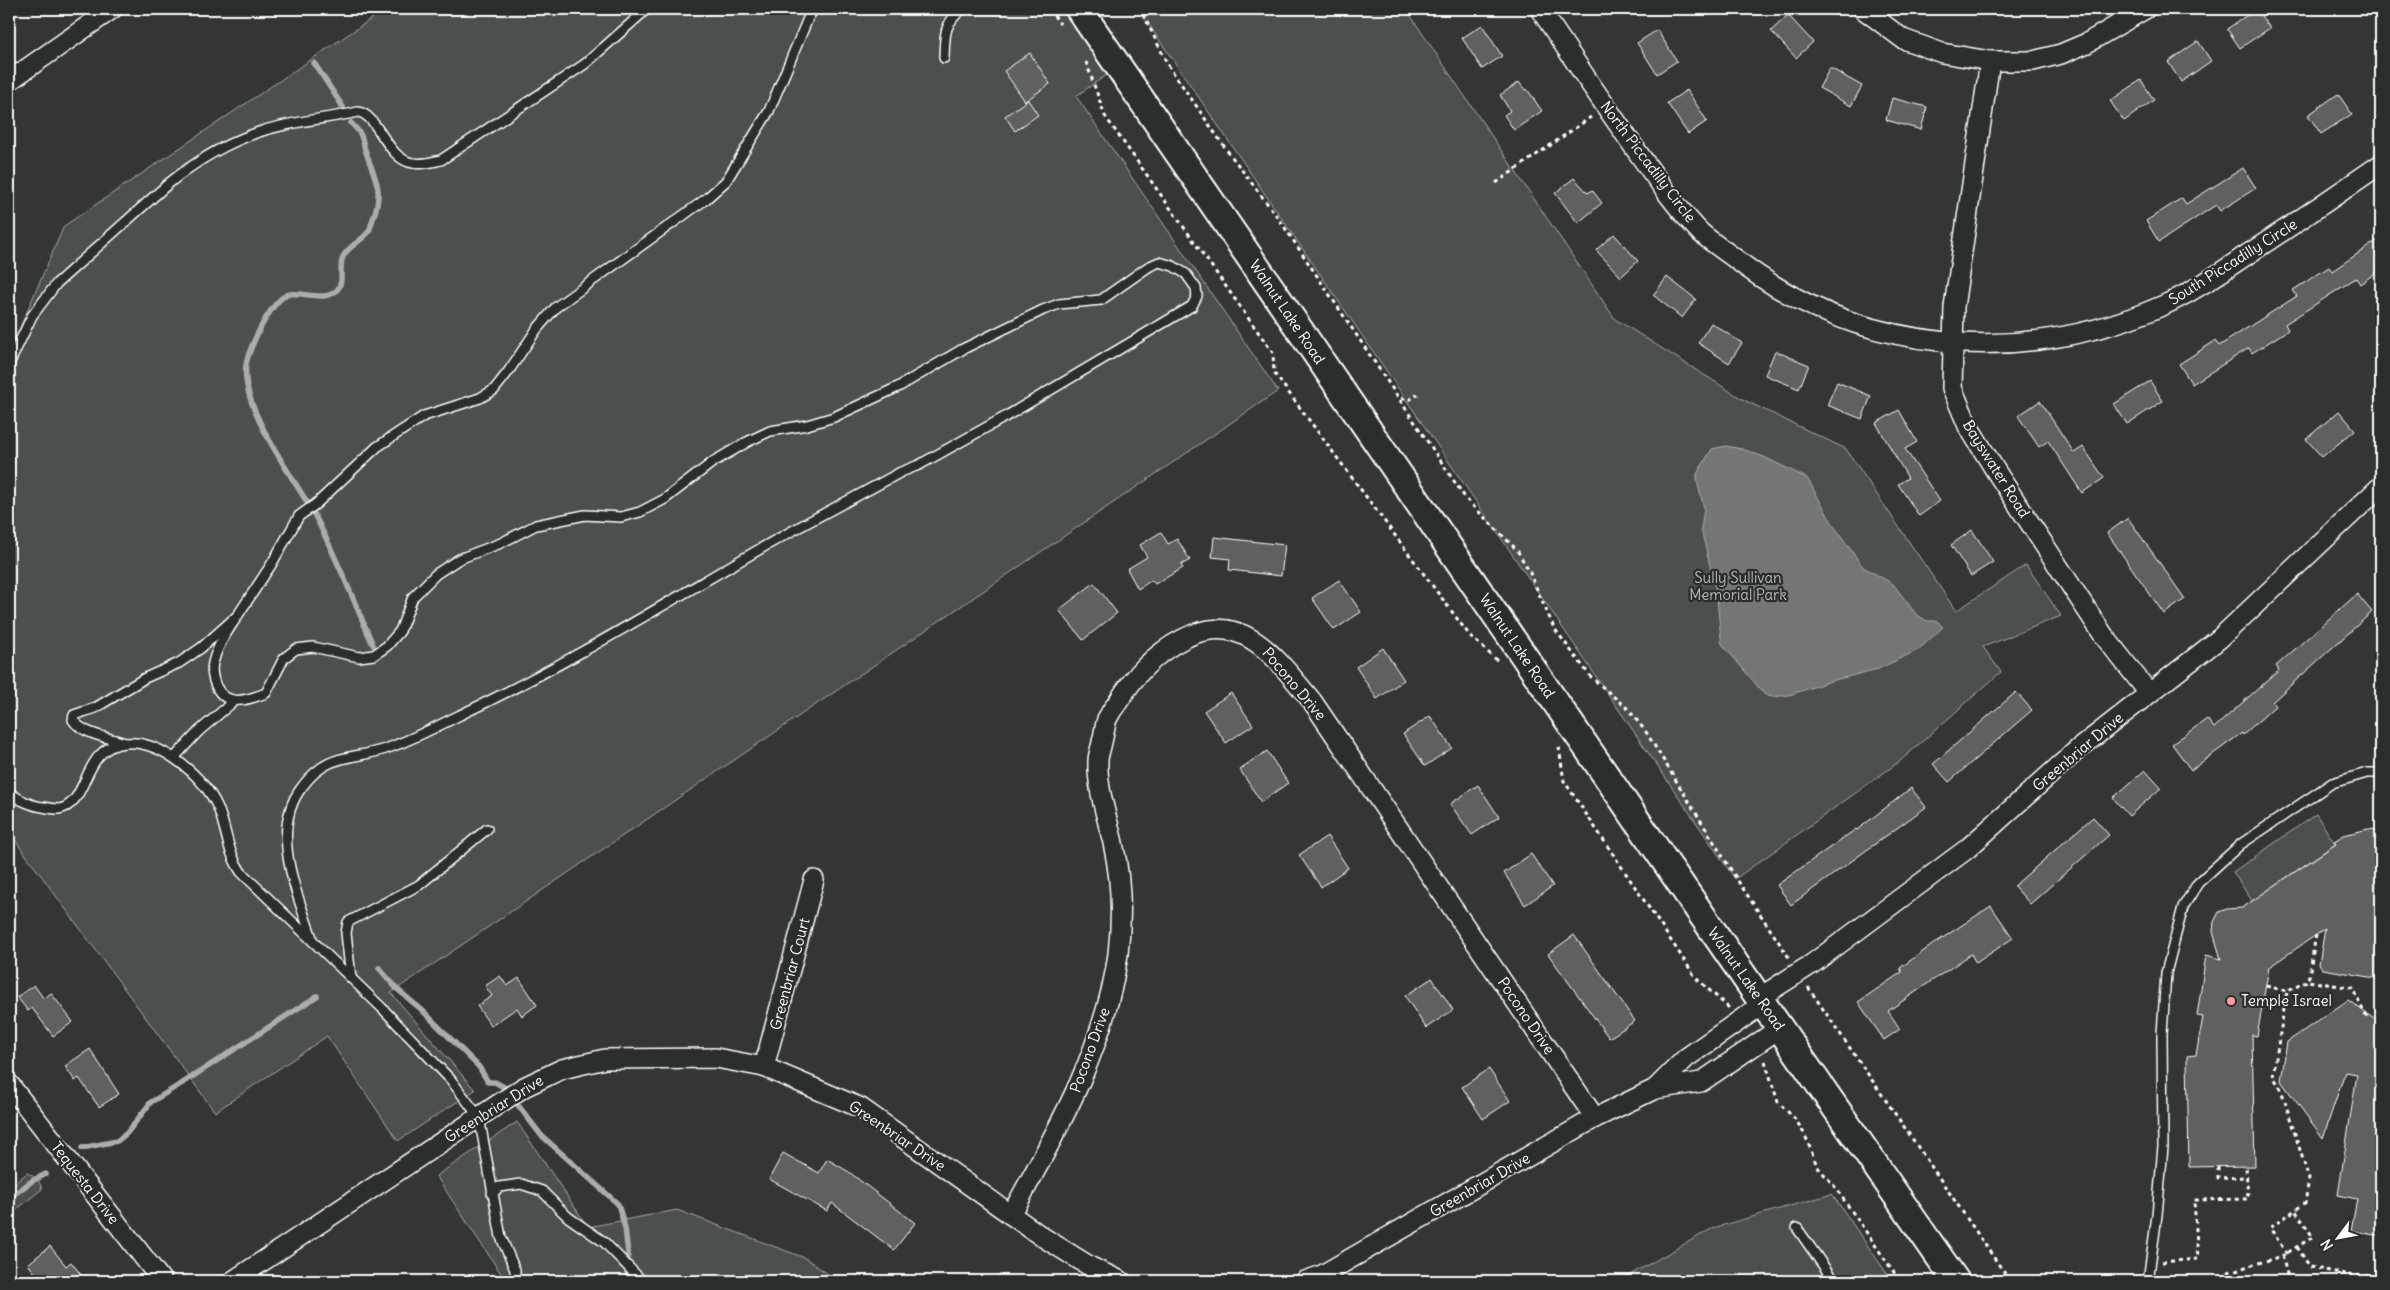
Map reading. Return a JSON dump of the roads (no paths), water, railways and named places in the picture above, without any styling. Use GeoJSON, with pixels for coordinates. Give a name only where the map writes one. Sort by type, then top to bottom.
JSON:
{"type":"FeatureCollection","features":[{"type":"Feature","properties":{"kind":"street"},"geometry":{"type":"LineString","coordinates":[[9,81],[112,9]]}},
{"type":"Feature","properties":{"kind":"street","name":"North Piccadilly Circle"},"geometry":{"type":"LineString","coordinates":[[1540,9],[1666,191],[1701,232],[1750,271],[1800,302],[1888,334],[1953,344]]}},
{"type":"Feature","properties":{"kind":"street"},"geometry":{"type":"LineString","coordinates":[[1863,9],[1903,39],[1942,53],[1990,61],[2033,61],[2061,54],[2102,36],[2145,9]]}},
{"type":"Feature","properties":{"kind":"street","name":"Walnut Lake Road"},"geometry":{"type":"LineString","coordinates":[[1070,17],[1956,1281]]}},
{"type":"Feature","properties":{"kind":"street","name":"Bayswater Road"},"geometry":{"type":"LineString","coordinates":[[1990,61],[1954,308],[1952,388],[1968,426],[2104,636],[2148,693]]}},
{"type":"Feature","properties":{"kind":"street","name":"South Piccadilly Circle"},"geometry":{"type":"LineString","coordinates":[[1953,344],[2035,341],[2098,330],[2166,304],[2219,273],[2381,164]]}},
{"type":"Feature","properties":{"kind":"street","name":"Greenbriar Drive"},"geometry":{"type":"LineString","coordinates":[[1655,1089],[1686,1058],[1739,1021],[1798,972],[1906,896],[1967,848],[2077,750],[2218,639],[2381,486]]}},
{"type":"Feature","properties":{"kind":"street","name":"Pocono Drive"},"geometry":{"type":"LineString","coordinates":[[1011,1215],[1078,1086],[1103,1022],[1118,954],[1120,895],[1114,846],[1101,793],[1098,760],[1108,717],[1133,678],[1147,664],[1173,644],[1200,632],[1225,630],[1253,638],[1274,657],[1312,701],[1595,1118]]}},
{"type":"Feature","properties":{"kind":"street","name":"Greenbriar Court"},"geometry":{"type":"LineString","coordinates":[[764,1067],[814,880]]}},
{"type":"Feature","properties":{"kind":"street","name":"Greenbriar Drive"},"geometry":{"type":"LineString","coordinates":[[1305,1281],[1322,1275],[1595,1118],[1655,1089],[1701,1082],[1780,1028]]}},
{"type":"Feature","properties":{"kind":"street","name":"Greenbriar Drive"},"geometry":{"type":"LineString","coordinates":[[233,1281],[524,1086],[562,1069],[604,1059],[666,1056],[716,1058],[764,1067],[861,1108],[1011,1215],[1091,1267],[1121,1281]]}},
{"type":"Feature","properties":{"kind":"street","name":"Tequesta Drive"},"geometry":{"type":"LineString","coordinates":[[9,1084],[162,1281]]}},
{"type":"Feature","properties":{"kind":"lane"},"geometry":{"type":"LineString","coordinates":[[9,364],[32,316],[57,283],[179,174],[216,150],[262,131],[358,112],[366,116],[393,151],[412,164],[440,160],[585,64],[647,9]]}},
{"type":"Feature","properties":{"kind":"lane"},"geometry":{"type":"LineString","coordinates":[[233,702],[219,694],[214,682],[212,666],[219,644],[271,565],[299,516],[316,504],[359,464],[391,438],[424,416],[480,398],[494,390],[537,329],[556,307],[699,204],[726,181],[769,111],[808,16],[814,9]]}},
{"type":"Feature","properties":{"kind":"lane"},"geometry":{"type":"LineString","coordinates":[[944,58],[945,38],[949,20],[962,9]]}},
{"type":"Feature","properties":{"kind":"lane"},"geometry":{"type":"LineString","coordinates":[[174,758],[199,730],[233,702],[250,699],[266,693],[284,658],[296,649],[313,647],[359,657],[374,655],[387,646],[400,632],[412,596],[436,574],[459,559],[502,543],[536,525],[585,515],[621,516],[640,512],[665,499],[713,462],[747,442],[770,431],[807,425],[834,416],[898,387],[964,349],[1043,310],[1059,304],[1101,300],[1148,267],[1159,262],[1173,266],[1186,274],[1196,288],[1197,296],[1192,306],[920,466],[901,472],[760,549],[692,590],[521,685],[390,748],[339,758],[317,770],[301,788],[290,810],[287,833],[289,864],[312,941]]}},
{"type":"Feature","properties":{"kind":"lane"},"geometry":{"type":"LineString","coordinates":[[238,615],[200,648],[179,663],[145,678],[95,708],[74,715],[72,720],[76,725],[98,735],[125,743],[158,749],[174,758],[202,782],[218,808],[233,860],[241,872],[451,1080],[478,1117],[501,1236],[515,1270],[515,1281]]}},
{"type":"Feature","properties":{"kind":"lane"},"geometry":{"type":"LineString","coordinates":[[9,792],[37,806],[60,809],[75,799],[92,762],[104,751],[125,743]]}},
{"type":"Feature","properties":{"kind":"lane"},"geometry":{"type":"LineString","coordinates":[[2148,1281],[2152,1261],[2163,1147],[2162,1034],[2166,973],[2183,907],[2198,883],[2241,844],[2332,783],[2367,773],[2381,773]]}},
{"type":"Feature","properties":{"kind":"lane"},"geometry":{"type":"LineString","coordinates":[[350,978],[346,933],[348,922],[419,884],[487,828]]}},
{"type":"Feature","properties":{"kind":"lane"},"geometry":{"type":"LineString","coordinates":[[492,1194],[499,1188],[521,1184],[542,1191],[568,1217],[604,1242],[642,1281]]}},
{"type":"Feature","properties":{"kind":"lane"},"geometry":{"type":"LineString","coordinates":[[1797,1228],[1834,1281]]}},
{"type":"Feature","properties":{"kind":"waterway"},"geometry":{"type":"LineString","coordinates":[[314,63],[343,107]]}},
{"type":"Feature","properties":{"kind":"waterway"},"geometry":{"type":"LineString","coordinates":[[351,123],[361,135],[376,179],[378,198],[370,229],[363,238],[345,253],[341,266],[341,283],[332,294],[321,296],[290,294],[283,297],[276,304],[262,324],[251,347],[246,365],[246,382],[259,421],[314,514],[345,579],[373,645]]}},
{"type":"Feature","properties":{"kind":"waterway"},"geometry":{"type":"LineString","coordinates":[[379,968],[397,989],[422,1010],[479,1067],[488,1082],[495,1082],[504,1087],[541,1135],[618,1204],[625,1228],[628,1254],[627,1281]]}},
{"type":"Feature","properties":{"kind":"waterway"},"geometry":{"type":"LineString","coordinates":[[82,1148],[117,1141],[127,1133],[151,1102],[317,996]]}},
{"type":"Feature","properties":{"kind":"waterway"},"geometry":{"type":"LineString","coordinates":[[9,1198],[32,1181],[46,1174]]}},
{"type":"Feature","properties":{"kind":"place","name":"Temple Israel"},"geometry":{"type":"Point","coordinates":[2231,1001]}},
{"type":"Feature","properties":{"kind":"park label","name":"Sully Sullivan Memorial Park"},"geometry":{"type":"Point","coordinates":[1738,586]}}]}
